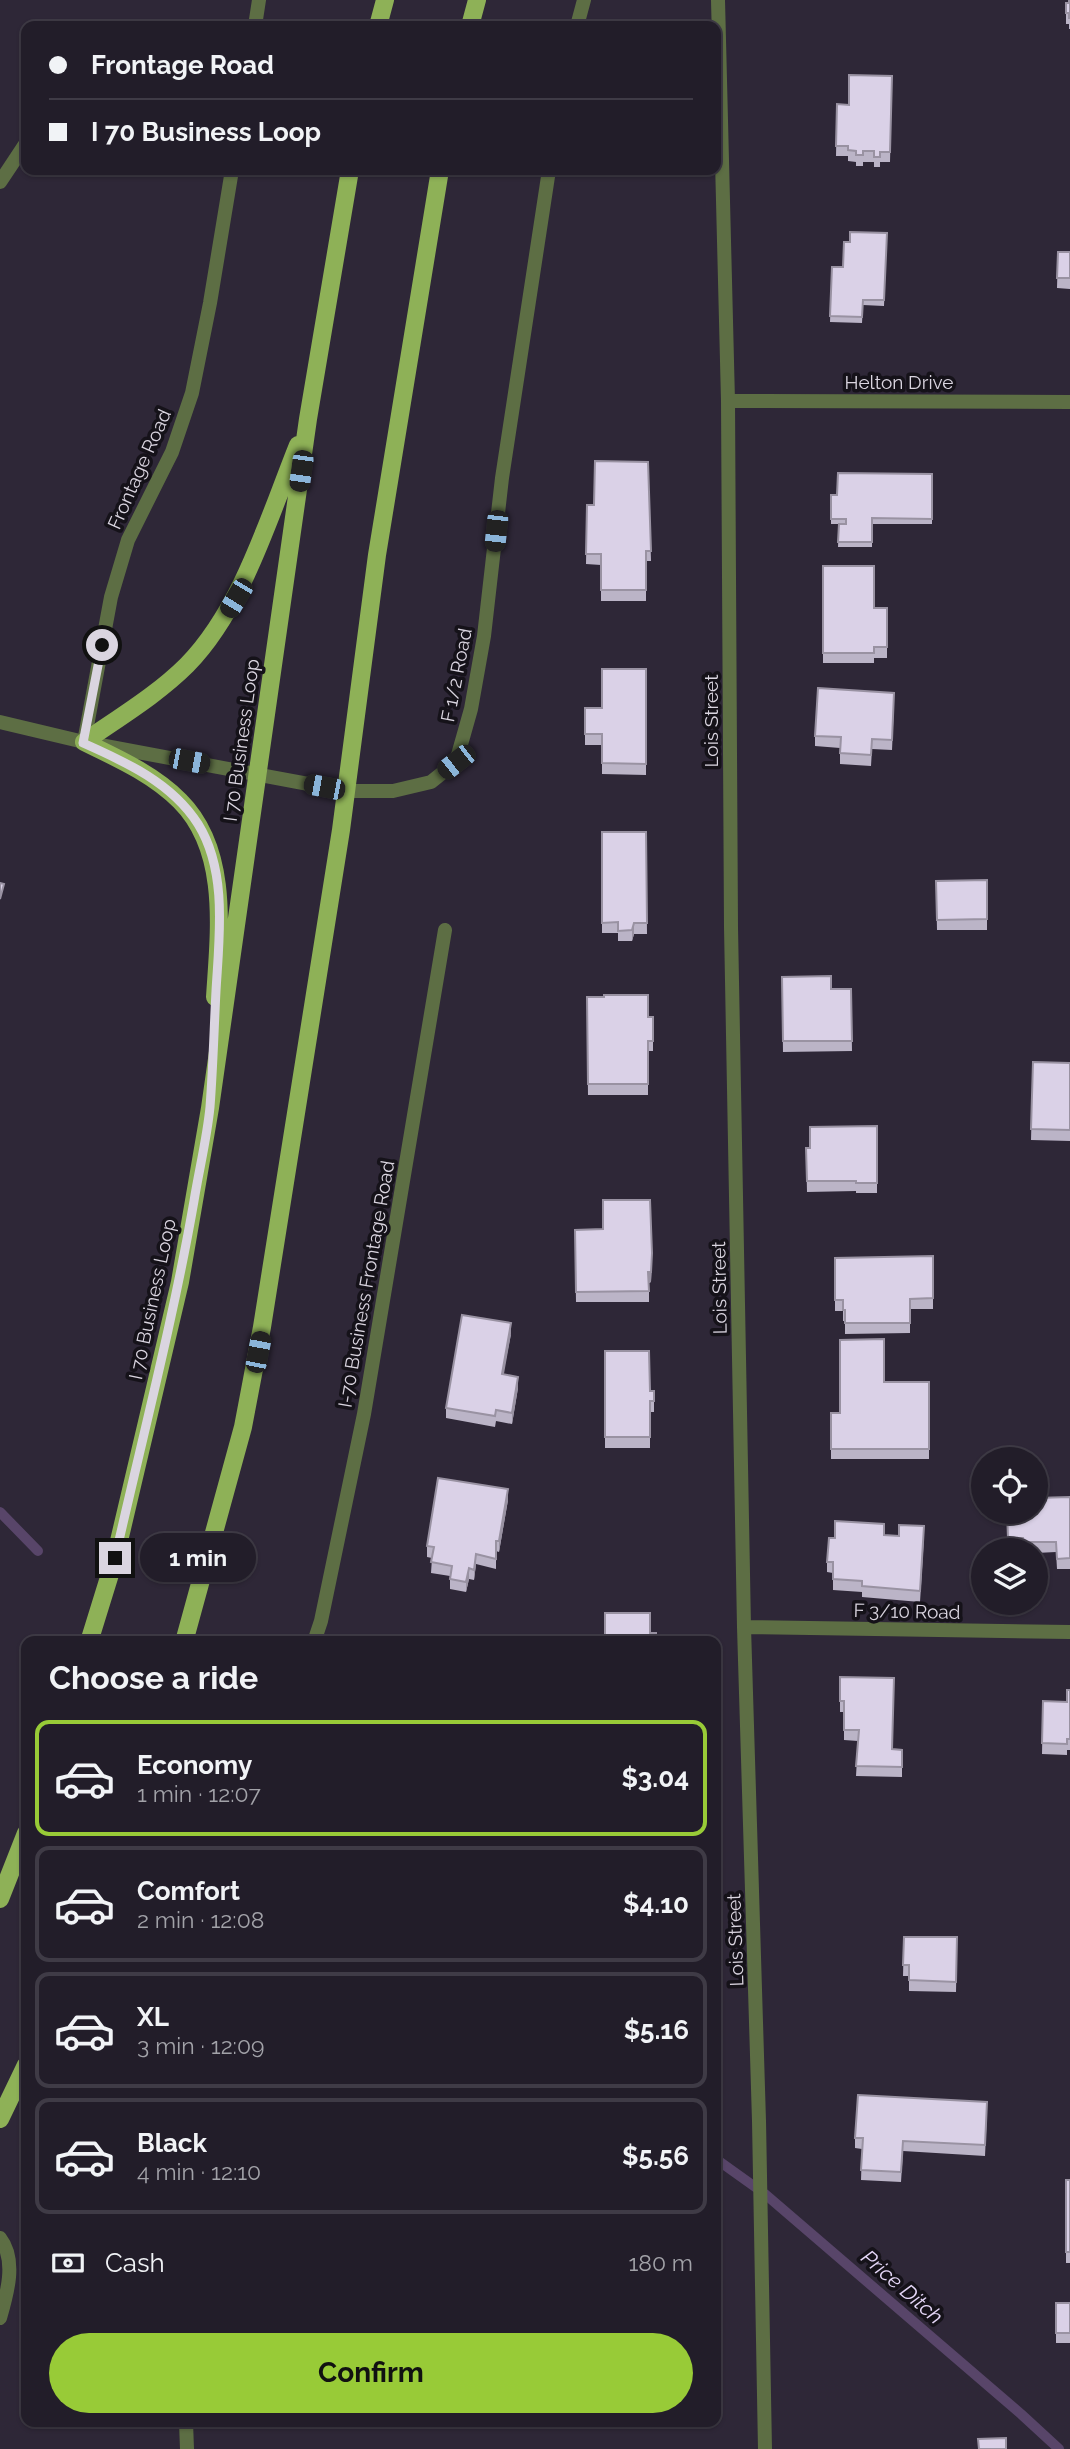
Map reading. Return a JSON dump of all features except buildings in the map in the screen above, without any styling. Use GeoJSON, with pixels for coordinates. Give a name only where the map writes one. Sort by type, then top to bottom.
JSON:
{"type":"FeatureCollection","features":[{"type":"Feature","properties":{"kind":"main road"},"geometry":{"type":"LineString","coordinates":[[379,21],[385,0]]}},
{"type":"Feature","properties":{"kind":"main road"},"geometry":{"type":"LineString","coordinates":[[471,21],[477,0]]}},
{"type":"Feature","properties":{"kind":"main road","name":"I 70 Business Loop"},"geometry":{"type":"LineString","coordinates":[[91,1636],[115,1558],[180,1282],[209,1108],[308,419],[349,175]]}},
{"type":"Feature","properties":{"kind":"main road"},"geometry":{"type":"LineString","coordinates":[[186,1636],[243,1427],[260,1339],[346,791],[377,555],[439,175]]}},
{"type":"Feature","properties":{"kind":"main road"},"geometry":{"type":"LineString","coordinates":[[83,743],[160,688],[187,664],[216,631],[236,598],[308,419]]}},
{"type":"Feature","properties":{"kind":"main road"},"geometry":{"type":"LineString","coordinates":[[83,743],[125,762],[156,781],[181,802],[199,826],[209,850],[217,883],[219,927],[209,1108]]}},
{"type":"Feature","properties":{"kind":"main road"},"geometry":{"type":"LineString","coordinates":[[0,1899],[21,1846]]}},
{"type":"Feature","properties":{"kind":"main road"},"geometry":{"type":"LineString","coordinates":[[0,2119],[21,2075]]}},
{"type":"Feature","properties":{"kind":"street"},"geometry":{"type":"LineString","coordinates":[[256,21],[259,0]]}},
{"type":"Feature","properties":{"kind":"street"},"geometry":{"type":"LineString","coordinates":[[579,21],[584,0]]}},
{"type":"Feature","properties":{"kind":"street","name":"Lois Street"},"geometry":{"type":"LineString","coordinates":[[718,0],[718,21]]}},
{"type":"Feature","properties":{"kind":"street"},"geometry":{"type":"LineString","coordinates":[[0,182],[21,150]]}},
{"type":"Feature","properties":{"kind":"street","name":"Frontage Road"},"geometry":{"type":"LineString","coordinates":[[83,743],[111,597],[128,540],[172,452],[192,393],[231,175]]}},
{"type":"Feature","properties":{"kind":"street","name":"F 1/2 Road"},"geometry":{"type":"LineString","coordinates":[[0,722],[83,743],[346,791],[393,791],[431,782],[456,762],[471,709],[484,636],[502,478],[548,175]]}},
{"type":"Feature","properties":{"kind":"street","name":"Lois Street"},"geometry":{"type":"LineString","coordinates":[[720,175],[728,401],[731,941],[744,1628],[760,2134],[765,2449]]}},
{"type":"Feature","properties":{"kind":"street","name":"Helton Drive"},"geometry":{"type":"LineString","coordinates":[[728,401],[1070,402]]}},
{"type":"Feature","properties":{"kind":"street","name":"I-70 Business Frontage Road"},"geometry":{"type":"LineString","coordinates":[[316,1636],[364,1414],[445,930]]}},
{"type":"Feature","properties":{"kind":"street","name":"F 3/10 Road"},"geometry":{"type":"LineString","coordinates":[[744,1628],[1070,1632]]}},
{"type":"Feature","properties":{"kind":"street"},"geometry":{"type":"LineString","coordinates":[[0,2238],[5,2244],[8,2259],[8,2289],[0,2318]]}},
{"type":"Feature","properties":{"kind":"street"},"geometry":{"type":"LineString","coordinates":[[186,2427],[187,2449]]}},
{"type":"Feature","properties":{"kind":"waterway","name":"Price Ditch"},"geometry":{"type":"LineString","coordinates":[[0,1512],[38,1551]]}},
{"type":"Feature","properties":{"kind":"waterway","name":"Price Ditch"},"geometry":{"type":"LineString","coordinates":[[721,2163],[765,2194],[1059,2449]]}},
{"type":"Feature","properties":{"kind":"route"},"geometry":{"type":"LineString","coordinates":[[102,645],[83,743],[125,762],[156,781],[181,802],[199,826],[209,850],[217,883],[219,927],[209,1108],[180,1282],[115,1558]]}}]}
